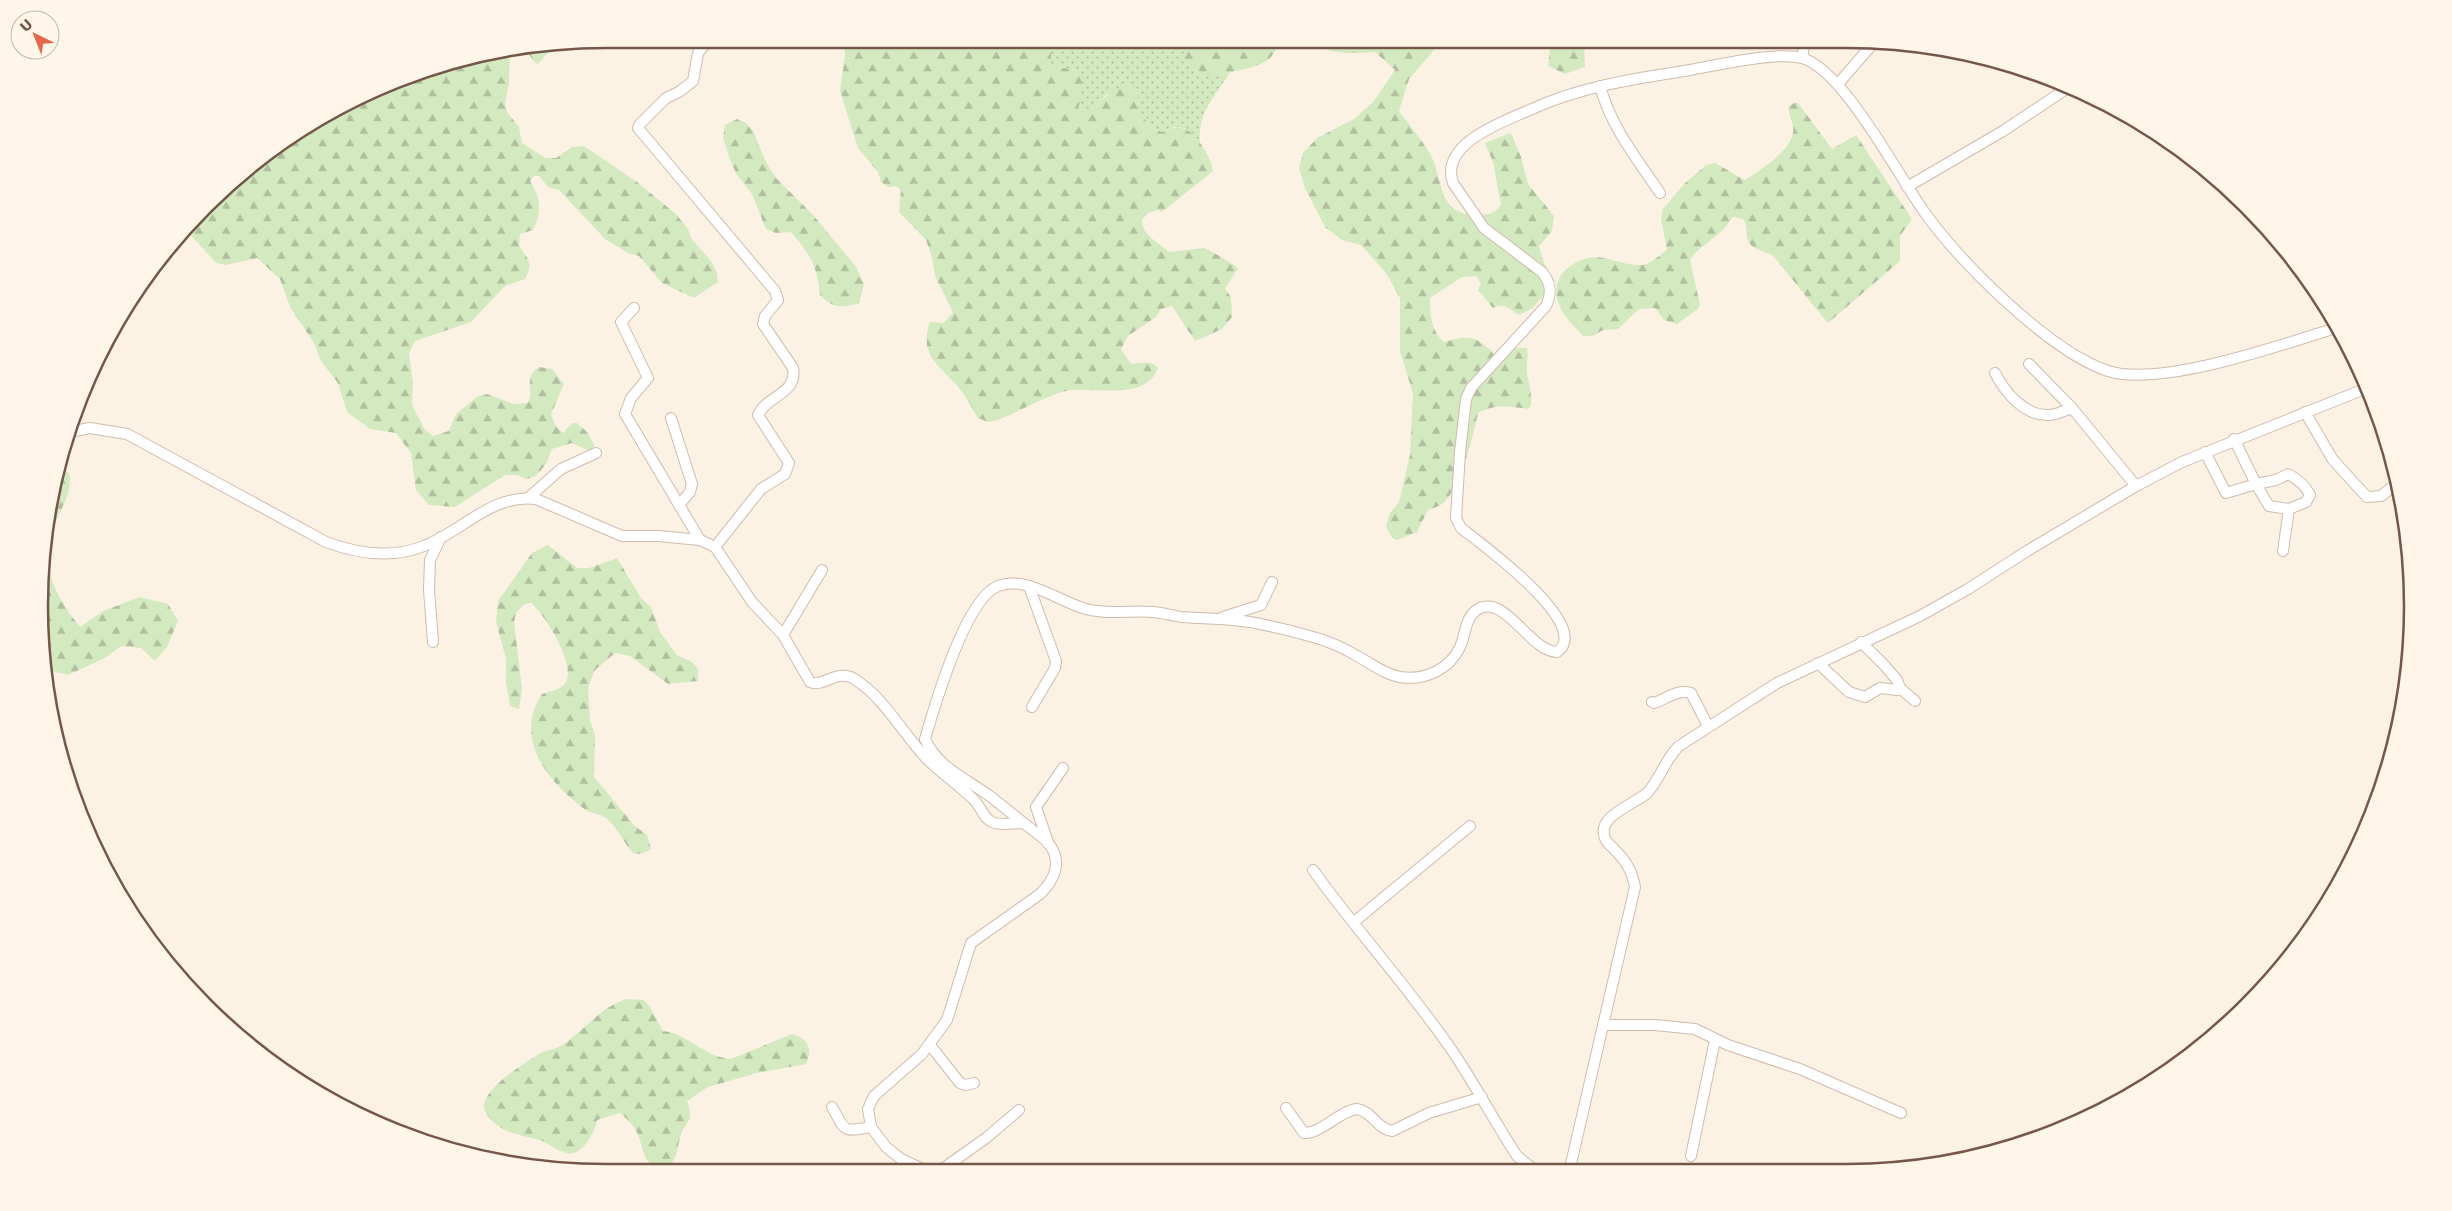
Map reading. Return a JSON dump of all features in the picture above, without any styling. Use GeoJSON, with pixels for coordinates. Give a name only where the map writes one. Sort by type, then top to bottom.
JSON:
{"type":"FeatureCollection","features":[{"type":"Feature","properties":{"kind":"street"},"geometry":{"type":"LineString","coordinates":[[702,48],[698,53],[693,81],[679,92],[666,98],[638,128],[776,291],[778,300],[765,316],[763,324],[793,368],[795,376],[793,383],[763,408],[758,415],[789,464],[788,469],[785,474],[756,495],[745,512],[715,547]]}},
{"type":"Feature","properties":{"kind":"street"},"geometry":{"type":"LineString","coordinates":[[1802,58],[1804,48]]}},
{"type":"Feature","properties":{"kind":"street"},"geometry":{"type":"LineString","coordinates":[[1838,84],[1869,49]]}},
{"type":"Feature","properties":{"kind":"street"},"geometry":{"type":"LineString","coordinates":[[1048,843],[991,797],[945,766],[930,750],[925,739],[942,681],[954,651],[986,593],[998,586],[1008,584],[1029,586],[1087,609],[1117,613],[1155,612],[1249,622],[1315,637],[1356,654],[1387,674],[1402,678],[1424,677],[1436,673],[1448,663],[1460,648],[1469,619],[1480,608],[1488,606],[1504,612],[1541,647],[1552,652],[1561,649],[1566,637],[1547,603],[1526,581],[1460,528],[1456,518],[1460,452],[1466,399],[1470,388],[1546,306],[1551,289],[1548,279],[1542,272],[1484,228],[1453,183],[1450,170],[1457,154],[1464,146],[1484,131],[1554,99],[1600,86],[1766,57],[1802,58],[1820,68],[1838,84],[1860,113],[1907,187],[1954,250],[2019,312],[2056,343],[2085,362],[2111,372],[2134,376],[2151,375],[2228,360],[2331,329]]}},
{"type":"Feature","properties":{"kind":"street"},"geometry":{"type":"LineString","coordinates":[[1600,86],[1605,104],[1618,131],[1660,193]]}},
{"type":"Feature","properties":{"kind":"street"},"geometry":{"type":"LineString","coordinates":[[1907,187],[2003,130],[2063,91]]}},
{"type":"Feature","properties":{"kind":"street"},"geometry":{"type":"LineString","coordinates":[[634,308],[621,322],[648,378],[631,398],[624,414],[700,540]]}},
{"type":"Feature","properties":{"kind":"street"},"geometry":{"type":"LineString","coordinates":[[2029,364],[2072,408],[2136,486]]}},
{"type":"Feature","properties":{"kind":"street"},"geometry":{"type":"LineString","coordinates":[[1995,373],[2015,401],[2039,414],[2050,416],[2072,408]]}},
{"type":"Feature","properties":{"kind":"street"},"geometry":{"type":"LineString","coordinates":[[1571,1164],[1635,887],[1632,873],[1624,860],[1605,840],[1603,830],[1605,823],[1648,792],[1671,754],[1708,726],[1777,683],[1818,662],[1920,616],[1968,589],[2027,550],[2136,486],[2234,439],[2361,390]]}},
{"type":"Feature","properties":{"kind":"street"},"geometry":{"type":"LineString","coordinates":[[2305,412],[2333,460],[2367,497],[2381,496],[2392,488]]}},
{"type":"Feature","properties":{"kind":"street"},"geometry":{"type":"LineString","coordinates":[[671,418],[692,484],[690,492],[679,504]]}},
{"type":"Feature","properties":{"kind":"street"},"geometry":{"type":"LineString","coordinates":[[76,431],[90,428],[127,434],[326,542],[367,554],[390,554],[425,546],[479,514],[516,500],[528,498],[536,499],[622,536],[658,536],[700,540],[715,547],[752,602],[783,634],[810,682],[816,683],[843,675],[857,680],[884,705],[900,729],[927,759],[974,800],[989,820],[996,823],[1023,822]]}},
{"type":"Feature","properties":{"kind":"street"},"geometry":{"type":"LineString","coordinates":[[2206,452],[2226,493],[2256,484],[2276,480],[2288,474],[2296,478],[2306,488],[2310,495],[2306,502],[2289,509],[2269,506],[2256,484],[2234,439]]}},
{"type":"Feature","properties":{"kind":"street"},"geometry":{"type":"LineString","coordinates":[[528,498],[561,469],[596,453]]}},
{"type":"Feature","properties":{"kind":"street"},"geometry":{"type":"LineString","coordinates":[[2283,551],[2289,509]]}},
{"type":"Feature","properties":{"kind":"street"},"geometry":{"type":"LineString","coordinates":[[433,642],[429,590],[430,560],[441,537]]}},
{"type":"Feature","properties":{"kind":"street"},"geometry":{"type":"LineString","coordinates":[[783,634],[822,570]]}},
{"type":"Feature","properties":{"kind":"street"},"geometry":{"type":"LineString","coordinates":[[1218,619],[1261,605],[1272,582]]}},
{"type":"Feature","properties":{"kind":"street"},"geometry":{"type":"LineString","coordinates":[[1029,586],[1056,661],[1055,668],[1032,707]]}},
{"type":"Feature","properties":{"kind":"street"},"geometry":{"type":"LineString","coordinates":[[1861,642],[1891,672],[1899,683],[1900,688],[1914,702]]}},
{"type":"Feature","properties":{"kind":"street"},"geometry":{"type":"LineString","coordinates":[[1818,662],[1849,692],[1865,697],[1880,688],[1896,690],[1900,688]]}},
{"type":"Feature","properties":{"kind":"street"},"geometry":{"type":"LineString","coordinates":[[1652,702],[1661,701],[1684,691],[1690,693],[1708,726]]}},
{"type":"Feature","properties":{"kind":"street"},"geometry":{"type":"LineString","coordinates":[[912,1164],[886,1148],[871,1127],[868,1109],[874,1096],[930,1045],[947,1020],[971,943],[1049,885],[1055,873],[1056,862],[1036,807],[1063,768]]}},
{"type":"Feature","properties":{"kind":"street"},"geometry":{"type":"LineString","coordinates":[[1354,922],[1470,826]]}},
{"type":"Feature","properties":{"kind":"street"},"geometry":{"type":"LineString","coordinates":[[1313,870],[1338,905],[1354,922],[1450,1048],[1517,1156],[1527,1164]]}},
{"type":"Feature","properties":{"kind":"street"},"geometry":{"type":"LineString","coordinates":[[1603,1025],[1655,1025],[1695,1030],[1715,1040],[1800,1069],[1901,1113]]}},
{"type":"Feature","properties":{"kind":"street"},"geometry":{"type":"LineString","coordinates":[[1691,1156],[1715,1040]]}},
{"type":"Feature","properties":{"kind":"street"},"geometry":{"type":"LineString","coordinates":[[930,1045],[960,1083],[965,1085],[974,1083]]}},
{"type":"Feature","properties":{"kind":"street"},"geometry":{"type":"LineString","coordinates":[[1286,1108],[1304,1133],[1311,1133],[1338,1116],[1357,1108],[1367,1112],[1385,1130],[1392,1131],[1428,1114],[1482,1097]]}},
{"type":"Feature","properties":{"kind":"street"},"geometry":{"type":"LineString","coordinates":[[832,1107],[844,1129],[849,1131],[871,1127]]}},
{"type":"Feature","properties":{"kind":"street"},"geometry":{"type":"LineString","coordinates":[[949,1164],[986,1138],[1019,1110]]}},
{"type":"Feature","properties":{"kind":"green space"},"geometry":{"type":"Polygon","coordinates":[[[844,48],[1051,48],[1051,66],[1077,70],[1081,73],[1082,98],[1076,112],[1090,113],[1107,95],[1117,89],[1129,85],[1138,91],[1137,111],[1153,128],[1162,132],[1178,128],[1192,134],[1202,145],[1210,159],[1213,171],[1162,212],[1158,210],[1148,213],[1142,220],[1145,230],[1169,252],[1204,248],[1238,268],[1225,289],[1231,297],[1232,317],[1222,329],[1195,341],[1172,306],[1161,309],[1156,317],[1128,336],[1121,349],[1131,364],[1149,363],[1158,368],[1152,379],[1142,386],[1117,390],[1066,391],[1040,400],[998,420],[988,422],[978,418],[962,392],[938,366],[929,352],[927,334],[930,322],[944,323],[953,312],[935,276],[932,257],[926,240],[899,212],[901,190],[896,186],[888,187],[881,182],[878,172],[858,148],[840,91],[845,55],[844,48]]]}},
{"type":"Feature","properties":{"kind":"green space"},"geometry":{"type":"Polygon","coordinates":[[[1051,48],[1192,48],[1222,74],[1230,72],[1204,113],[1200,143],[1184,128],[1174,127],[1162,132],[1153,128],[1137,111],[1138,91],[1107,94],[1090,114],[1076,112],[1077,70],[1051,66],[1051,48]]]}},
{"type":"Feature","properties":{"kind":"green space"},"geometry":{"type":"Polygon","coordinates":[[[1185,48],[1276,48],[1266,61],[1259,65],[1205,76],[1184,59],[1185,48]]]}},
{"type":"Feature","properties":{"kind":"green space"},"geometry":{"type":"Polygon","coordinates":[[[1323,48],[1436,48],[1409,79],[1399,111],[1429,152],[1434,162],[1443,194],[1448,202],[1454,209],[1478,215],[1491,213],[1499,208],[1501,205],[1493,162],[1485,143],[1511,133],[1521,157],[1528,184],[1554,216],[1552,231],[1539,246],[1544,263],[1555,281],[1533,308],[1519,315],[1504,306],[1493,308],[1478,290],[1481,284],[1476,276],[1462,277],[1430,298],[1434,327],[1436,333],[1444,342],[1470,338],[1481,343],[1502,359],[1514,348],[1527,348],[1527,373],[1531,393],[1531,406],[1528,409],[1496,407],[1478,413],[1465,462],[1449,497],[1442,504],[1428,510],[1417,532],[1397,540],[1392,538],[1386,527],[1390,513],[1399,502],[1410,455],[1413,393],[1400,352],[1400,298],[1386,273],[1361,245],[1342,240],[1325,227],[1305,188],[1299,168],[1303,153],[1317,138],[1354,119],[1373,102],[1395,70],[1375,52],[1348,53],[1323,48]]]}},
{"type":"Feature","properties":{"kind":"green space"},"geometry":{"type":"Polygon","coordinates":[[[1550,48],[1584,48],[1585,67],[1565,74],[1548,66],[1550,48]]]}},
{"type":"Feature","properties":{"kind":"green space"},"geometry":{"type":"Polygon","coordinates":[[[548,51],[548,53],[538,64],[534,62],[528,53],[548,51]]]}},
{"type":"Feature","properties":{"kind":"green space"},"geometry":{"type":"Polygon","coordinates":[[[510,56],[509,83],[505,103],[507,112],[519,127],[522,143],[546,158],[556,158],[572,147],[584,146],[637,182],[676,214],[688,229],[691,238],[711,261],[717,273],[718,282],[694,298],[662,283],[639,256],[628,253],[605,239],[559,190],[548,187],[539,176],[534,176],[530,181],[538,199],[538,217],[533,230],[520,234],[519,246],[529,262],[529,270],[525,279],[505,286],[471,322],[415,341],[409,353],[413,383],[412,405],[425,430],[433,436],[449,431],[456,414],[478,396],[487,394],[513,404],[528,403],[530,398],[530,380],[534,371],[539,367],[552,369],[564,384],[551,414],[555,425],[563,433],[572,423],[577,423],[588,433],[594,445],[592,450],[572,443],[552,449],[546,464],[536,476],[526,479],[517,475],[505,475],[455,507],[429,505],[416,490],[411,453],[396,433],[370,429],[347,412],[338,383],[321,361],[314,343],[290,307],[280,279],[257,258],[226,265],[216,263],[190,234],[238,186],[295,142],[326,122],[392,90],[426,77],[510,56]]]}},
{"type":"Feature","properties":{"kind":"green space"},"geometry":{"type":"Polygon","coordinates":[[[1798,103],[1832,149],[1856,135],[1912,219],[1900,236],[1900,261],[1828,323],[1774,257],[1750,244],[1743,219],[1733,217],[1723,230],[1696,252],[1690,260],[1700,305],[1698,309],[1677,324],[1664,320],[1655,308],[1639,309],[1618,329],[1603,330],[1593,336],[1583,336],[1565,316],[1558,303],[1557,286],[1559,278],[1564,272],[1570,266],[1588,258],[1595,257],[1641,265],[1658,257],[1667,250],[1661,219],[1663,209],[1685,183],[1706,165],[1715,163],[1745,180],[1766,166],[1791,140],[1793,129],[1789,106],[1798,103]]]}},
{"type":"Feature","properties":{"kind":"green space"},"geometry":{"type":"Polygon","coordinates":[[[737,119],[746,123],[753,131],[766,162],[776,178],[814,216],[856,267],[864,284],[859,303],[842,307],[829,303],[820,295],[817,275],[812,260],[791,232],[776,233],[766,229],[752,194],[737,175],[723,138],[725,125],[737,119]]]}},
{"type":"Feature","properties":{"kind":"green space"},"geometry":{"type":"Polygon","coordinates":[[[65,470],[69,473],[70,486],[67,498],[55,524],[54,540],[50,552],[58,497],[65,470]]]}},
{"type":"Feature","properties":{"kind":"green space"},"geometry":{"type":"Polygon","coordinates":[[[548,545],[577,568],[589,568],[617,558],[641,598],[651,607],[660,632],[677,655],[692,662],[698,669],[698,681],[668,684],[630,656],[615,653],[595,670],[588,688],[590,720],[595,735],[594,777],[635,826],[647,835],[651,849],[642,853],[633,853],[616,828],[608,820],[586,810],[557,785],[538,757],[531,727],[534,710],[542,694],[562,687],[566,682],[568,674],[567,663],[557,639],[543,617],[530,602],[522,606],[516,613],[514,622],[522,689],[519,709],[510,706],[506,682],[506,659],[496,622],[498,601],[532,553],[548,545]]]}},
{"type":"Feature","properties":{"kind":"green space"},"geometry":{"type":"Polygon","coordinates":[[[49,571],[64,605],[80,627],[103,611],[140,597],[168,604],[178,621],[167,647],[155,661],[141,648],[121,646],[105,658],[68,675],[51,671],[48,606],[49,571]]]}},
{"type":"Feature","properties":{"kind":"green space"},"geometry":{"type":"Polygon","coordinates":[[[627,999],[644,1000],[663,1031],[681,1036],[704,1050],[721,1057],[731,1059],[792,1034],[802,1038],[808,1045],[808,1059],[806,1064],[757,1073],[708,1087],[687,1101],[690,1118],[682,1132],[676,1155],[671,1164],[652,1164],[646,1159],[635,1129],[620,1113],[597,1120],[586,1144],[574,1153],[565,1153],[540,1140],[509,1132],[498,1126],[490,1118],[484,1107],[486,1099],[498,1083],[534,1057],[559,1047],[568,1041],[600,1014],[627,999]]]}}]}
